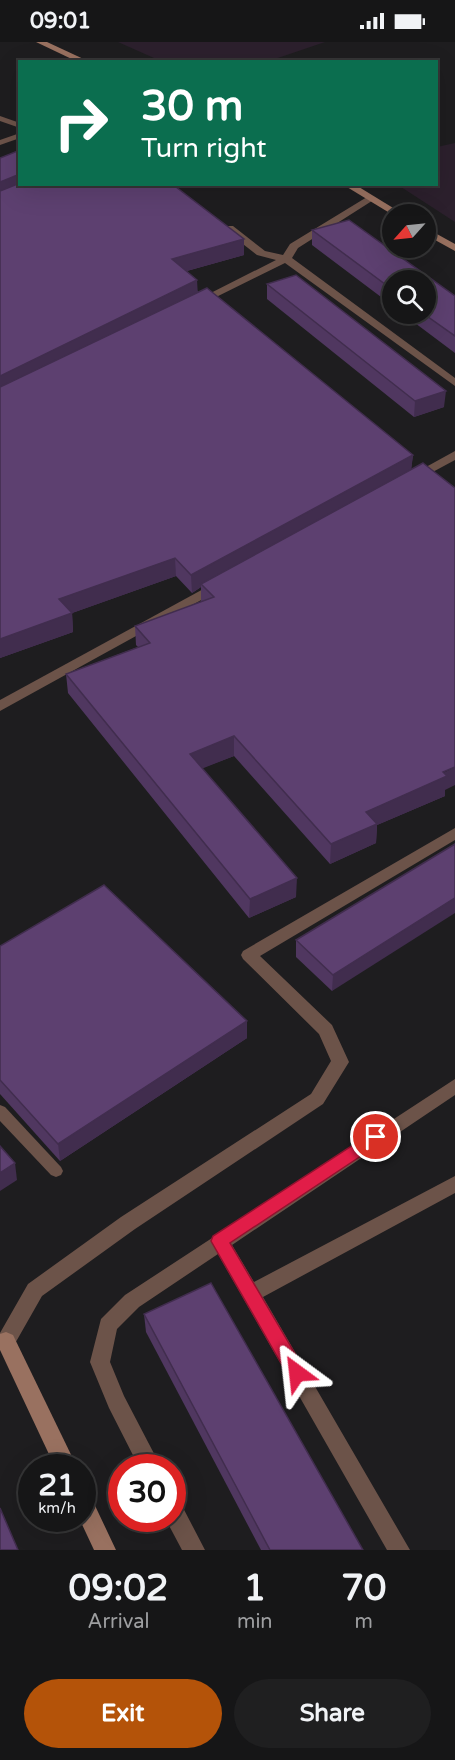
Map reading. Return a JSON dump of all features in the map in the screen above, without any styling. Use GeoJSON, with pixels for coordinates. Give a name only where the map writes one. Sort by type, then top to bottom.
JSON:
{"type":"FeatureCollection","features":[{"type":"Feature","properties":{"kind":"street"},"geometry":{"type":"LineString","coordinates":[[40,42],[81,60]]}},
{"type":"Feature","properties":{"kind":"street"},"geometry":{"type":"LineString","coordinates":[[349,186],[382,205]]}},
{"type":"Feature","properties":{"kind":"street"},"geometry":{"type":"LineString","coordinates":[[180,311],[286,259],[294,246],[370,198]]}},
{"type":"Feature","properties":{"kind":"street"},"geometry":{"type":"LineString","coordinates":[[216,219],[261,254],[286,259],[455,383]]}},
{"type":"Feature","properties":{"kind":"street"},"geometry":{"type":"LineString","coordinates":[[436,237],[455,248]]}},
{"type":"Feature","properties":{"kind":"street"},"geometry":{"type":"LineString","coordinates":[[403,483],[455,455]]}},
{"type":"Feature","properties":{"kind":"street"},"geometry":{"type":"LineString","coordinates":[[0,706],[228,580]]}},
{"type":"Feature","properties":{"kind":"street"},"geometry":{"type":"LineString","coordinates":[[60,1454],[6,1341],[35,1290],[128,1223],[317,1099],[340,1062],[326,1030],[249,955],[455,833]]}},
{"type":"Feature","properties":{"kind":"street"},"geometry":{"type":"LineString","coordinates":[[143,1454],[116,1401],[100,1362],[108,1325],[132,1301],[219,1241],[455,1086]]}},
{"type":"Feature","properties":{"kind":"street"},"geometry":{"type":"LineString","coordinates":[[251,1294],[455,1184]]}},
{"type":"Feature","properties":{"kind":"street"},"geometry":{"type":"LineString","coordinates":[[219,1241],[399,1550]]}},
{"type":"Feature","properties":{"kind":"street"},"geometry":{"type":"LineString","coordinates":[[96,1531],[105,1550]]}},
{"type":"Feature","properties":{"kind":"street"},"geometry":{"type":"LineString","coordinates":[[184,1532],[194,1550]]}},
{"type":"Feature","properties":{"kind":"lane"},"geometry":{"type":"LineString","coordinates":[[0,118],[18,125]]}},
{"type":"Feature","properties":{"kind":"lane"},"geometry":{"type":"LineString","coordinates":[[0,143],[18,136]]}},
{"type":"Feature","properties":{"kind":"lane"},"geometry":{"type":"LineString","coordinates":[[0,1111],[56,1171]]}},
{"type":"Feature","properties":{"kind":"shaded area"},"geometry":{"type":"Polygon","coordinates":[[[118,42],[325,42],[272,60],[158,60],[118,42]]]}},
{"type":"Feature","properties":{"kind":"shaded area"},"geometry":{"type":"Polygon","coordinates":[[[455,143],[455,222],[436,210],[436,204],[427,204],[400,186],[438,186],[438,147],[455,143]]]}},
{"type":"Feature","properties":{"kind":"building"},"geometry":{"type":"Polygon","coordinates":[[[18,151],[18,175],[0,182],[0,158],[18,151]]]}},
{"type":"Feature","properties":{"kind":"building"},"geometry":{"type":"Polygon","coordinates":[[[18,184],[18,186],[175,186],[244,239],[172,259],[197,280],[0,376],[0,191],[18,184]]]}},
{"type":"Feature","properties":{"kind":"building"},"geometry":{"type":"Polygon","coordinates":[[[349,220],[382,244],[382,258],[402,258],[419,270],[382,270],[382,282],[312,230],[349,220]]]}},
{"type":"Feature","properties":{"kind":"building"},"geometry":{"type":"Polygon","coordinates":[[[296,275],[446,391],[415,401],[267,284],[296,275]]]}},
{"type":"Feature","properties":{"kind":"building"},"geometry":{"type":"Polygon","coordinates":[[[436,282],[455,296],[455,336],[436,323],[436,282]]]}},
{"type":"Feature","properties":{"kind":"building"},"geometry":{"type":"Polygon","coordinates":[[[207,288],[413,455],[191,575],[175,558],[59,599],[72,613],[0,639],[0,387],[207,288]]]}},
{"type":"Feature","properties":{"kind":"building"},"geometry":{"type":"Polygon","coordinates":[[[423,463],[455,488],[455,767],[443,772],[447,776],[366,812],[377,824],[331,844],[234,736],[190,754],[297,878],[250,899],[66,674],[150,643],[135,626],[214,597],[201,584],[423,463]]]}},
{"type":"Feature","properties":{"kind":"building"},"geometry":{"type":"Polygon","coordinates":[[[455,844],[455,898],[333,975],[296,940],[455,844]]]}},
{"type":"Feature","properties":{"kind":"building"},"geometry":{"type":"Polygon","coordinates":[[[104,885],[247,1021],[58,1144],[0,1080],[0,946],[104,885]]]}},
{"type":"Feature","properties":{"kind":"building"},"geometry":{"type":"Polygon","coordinates":[[[0,1146],[15,1163],[0,1173],[0,1146]]]}},
{"type":"Feature","properties":{"kind":"building"},"geometry":{"type":"Polygon","coordinates":[[[211,1283],[363,1550],[270,1550],[144,1314],[211,1283]]]}},
{"type":"Feature","properties":{"kind":"building"},"geometry":{"type":"Polygon","coordinates":[[[0,1508],[18,1550],[0,1550],[0,1508]]]}},
{"type":"Feature","properties":{"kind":"route"},"geometry":{"type":"LineString","coordinates":[[297,1373],[219,1241],[376,1137]]}}]}
